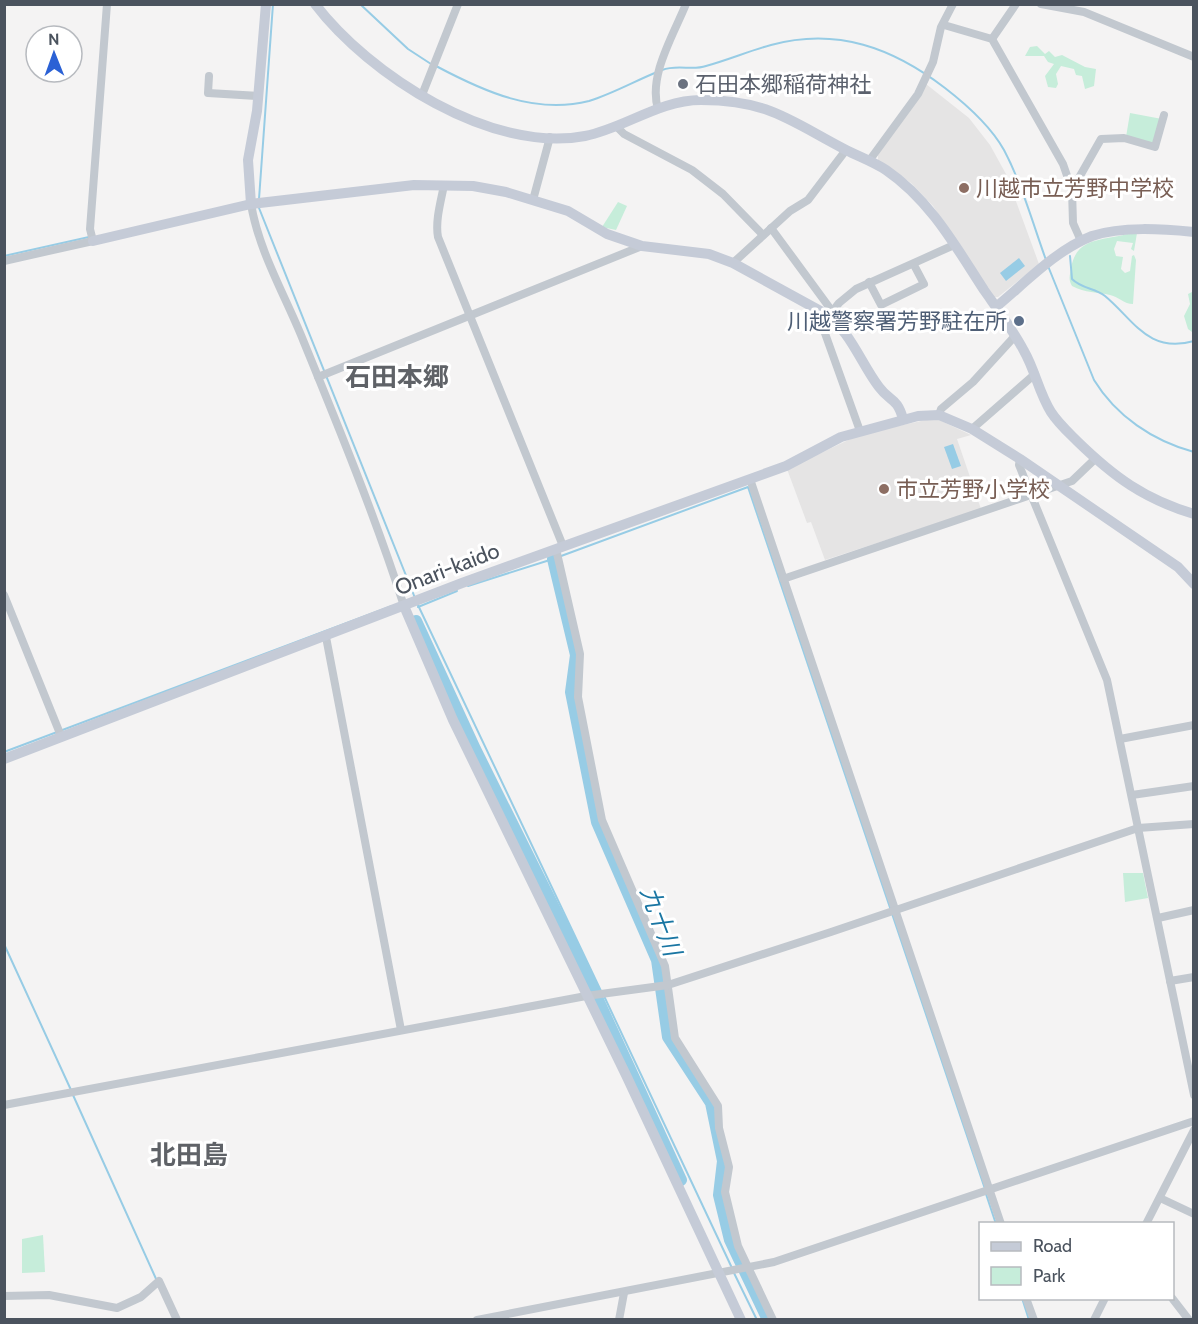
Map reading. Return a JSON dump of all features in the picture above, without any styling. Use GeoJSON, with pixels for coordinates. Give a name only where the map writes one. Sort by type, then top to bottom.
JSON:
{"type":"FeatureCollection","features":[{"type":"Feature","properties":{"kind":"street"},"geometry":{"type":"LineString","coordinates":[[93,241],[90,229],[107,4]]}},
{"type":"Feature","properties":{"kind":"street"},"geometry":{"type":"LineString","coordinates":[[266,4],[258,96],[248,160],[251,204],[259,242],[318,377],[384,543],[404,606],[453,720],[626,1075],[741,1320]]}},
{"type":"Feature","properties":{"kind":"street"},"geometry":{"type":"LineString","coordinates":[[315,4],[353,46],[388,74],[422,95],[476,123],[550,137],[581,137],[658,109],[693,100],[747,103],[773,110],[885,169],[915,194],[954,245],[1015,336],[1035,374],[1051,413],[1095,459],[1119,480],[1149,498],[1194,514]]}},
{"type":"Feature","properties":{"kind":"street"},"geometry":{"type":"LineString","coordinates":[[422,95],[458,4]]}},
{"type":"Feature","properties":{"kind":"street"},"geometry":{"type":"LineString","coordinates":[[658,109],[654,93],[660,65],[686,4]]}},
{"type":"Feature","properties":{"kind":"street"},"geometry":{"type":"LineString","coordinates":[[869,160],[918,94],[933,62],[941,27],[953,4]]}},
{"type":"Feature","properties":{"kind":"street"},"geometry":{"type":"LineString","coordinates":[[992,39],[1016,4]]}},
{"type":"Feature","properties":{"kind":"street"},"geometry":{"type":"LineString","coordinates":[[1041,4],[1084,12],[1194,57]]}},
{"type":"Feature","properties":{"kind":"street"},"geometry":{"type":"LineString","coordinates":[[944,25],[992,39],[1056,148],[1072,190],[1071,214],[1081,241]]}},
{"type":"Feature","properties":{"kind":"street"},"geometry":{"type":"LineString","coordinates":[[209,76],[208,93],[258,96]]}},
{"type":"Feature","properties":{"kind":"street"},"geometry":{"type":"LineString","coordinates":[[1072,190],[1101,139],[1124,138],[1155,147],[1164,115]]}},
{"type":"Feature","properties":{"kind":"street"},"geometry":{"type":"LineString","coordinates":[[616,126],[624,134],[692,170],[723,194],[763,235]]}},
{"type":"Feature","properties":{"kind":"street"},"geometry":{"type":"LineString","coordinates":[[533,200],[550,137]]}},
{"type":"Feature","properties":{"kind":"street"},"geometry":{"type":"LineString","coordinates":[[733,263],[790,211],[808,200],[846,150]]}},
{"type":"Feature","properties":{"kind":"street"},"geometry":{"type":"LineString","coordinates":[[4,261],[251,204],[359,190],[444,185],[487,188],[533,200],[568,211],[607,234],[642,246],[687,250],[733,263],[831,314]]}},
{"type":"Feature","properties":{"kind":"street"},"geometry":{"type":"LineString","coordinates":[[444,185],[441,211],[436,225],[559,548],[580,654],[578,696],[602,820],[665,966],[675,1038],[718,1106],[719,1128],[729,1167],[725,1192],[738,1246],[773,1320]]}},
{"type":"Feature","properties":{"kind":"street"},"geometry":{"type":"LineString","coordinates":[[771,228],[857,349],[879,387],[896,402],[903,419]]}},
{"type":"Feature","properties":{"kind":"street"},"geometry":{"type":"LineString","coordinates":[[996,307],[1081,241],[1119,231],[1194,232]]}},
{"type":"Feature","properties":{"kind":"street"},"geometry":{"type":"LineString","coordinates":[[860,431],[822,326],[839,303],[869,282],[914,265],[954,245]]}},
{"type":"Feature","properties":{"kind":"street"},"geometry":{"type":"LineString","coordinates":[[318,377],[642,246]]}},
{"type":"Feature","properties":{"kind":"street"},"geometry":{"type":"LineString","coordinates":[[869,282],[881,305],[924,284],[914,265]]}},
{"type":"Feature","properties":{"kind":"street"},"geometry":{"type":"LineString","coordinates":[[1015,336],[973,382],[941,409],[939,415],[972,429],[1020,459],[1178,567],[1194,584]]}},
{"type":"Feature","properties":{"kind":"street"},"geometry":{"type":"LineString","coordinates":[[972,429],[1030,375],[1035,374]]}},
{"type":"Feature","properties":{"kind":"street","name":"Onari-kaido"},"geometry":{"type":"LineString","coordinates":[[4,759],[59,733],[326,637],[559,548],[786,466],[841,437],[903,419],[939,415]]}},
{"type":"Feature","properties":{"kind":"street"},"geometry":{"type":"LineString","coordinates":[[1020,459],[1019,465],[1031,496],[1104,672],[1194,1095]]}},
{"type":"Feature","properties":{"kind":"street"},"geometry":{"type":"LineString","coordinates":[[783,579],[1059,486],[1078,477],[1095,459]]}},
{"type":"Feature","properties":{"kind":"street"},"geometry":{"type":"LineString","coordinates":[[750,479],[1000,1222]]}},
{"type":"Feature","properties":{"kind":"street"},"geometry":{"type":"LineString","coordinates":[[4,595],[59,733]]}},
{"type":"Feature","properties":{"kind":"street"},"geometry":{"type":"LineString","coordinates":[[326,637],[401,1030]]}},
{"type":"Feature","properties":{"kind":"street"},"geometry":{"type":"LineString","coordinates":[[1120,740],[1194,725]]}},
{"type":"Feature","properties":{"kind":"street"},"geometry":{"type":"LineString","coordinates":[[1132,795],[1194,786]]}},
{"type":"Feature","properties":{"kind":"street"},"geometry":{"type":"LineString","coordinates":[[4,1105],[586,996],[668,985],[896,911],[1138,828],[1194,824]]}},
{"type":"Feature","properties":{"kind":"street"},"geometry":{"type":"LineString","coordinates":[[1158,918],[1194,910]]}},
{"type":"Feature","properties":{"kind":"street"},"geometry":{"type":"LineString","coordinates":[[1170,981],[1194,977]]}},
{"type":"Feature","properties":{"kind":"street"},"geometry":{"type":"LineString","coordinates":[[477,1320],[719,1275],[774,1262],[1194,1121]]}},
{"type":"Feature","properties":{"kind":"street"},"geometry":{"type":"LineString","coordinates":[[1147,1222],[1194,1130]]}},
{"type":"Feature","properties":{"kind":"street"},"geometry":{"type":"LineString","coordinates":[[1160,1198],[1194,1214]]}},
{"type":"Feature","properties":{"kind":"street"},"geometry":{"type":"LineString","coordinates":[[4,1296],[49,1295],[117,1308],[141,1297],[159,1281],[177,1320]]}},
{"type":"Feature","properties":{"kind":"street"},"geometry":{"type":"LineString","coordinates":[[619,1320],[624,1293]]}},
{"type":"Feature","properties":{"kind":"street"},"geometry":{"type":"LineString","coordinates":[[1174,1299],[1189,1320]]}},
{"type":"Feature","properties":{"kind":"street"},"geometry":{"type":"LineString","coordinates":[[1026,1300],[1034,1320]]}},
{"type":"Feature","properties":{"kind":"street"},"geometry":{"type":"LineString","coordinates":[[1094,1320],[1104,1300]]}},
{"type":"Feature","properties":{"kind":"shaded area","name":"川越市立芳野中学校"},"geometry":{"type":"Polygon","coordinates":[[[926,84],[969,118],[990,145],[1006,174],[1039,264],[998,297],[994,297],[933,206],[911,183],[878,161],[878,155],[926,84]]]}},
{"type":"Feature","properties":{"kind":"shaded area","name":"市立芳野小学校"},"geometry":{"type":"Polygon","coordinates":[[[935,418],[971,435],[957,439],[981,509],[825,560],[811,522],[807,523],[787,469],[861,434],[935,418]]]}},
{"type":"Feature","properties":{"kind":"green space"},"geometry":{"type":"Polygon","coordinates":[[[1037,46],[1045,54],[1049,51],[1055,57],[1062,55],[1085,67],[1096,69],[1094,86],[1085,89],[1082,76],[1076,75],[1074,69],[1061,66],[1056,74],[1058,84],[1056,88],[1048,87],[1045,76],[1054,64],[1048,62],[1044,56],[1025,56],[1030,47],[1037,46]]]}},
{"type":"Feature","properties":{"kind":"green space"},"geometry":{"type":"Polygon","coordinates":[[[1130,113],[1162,119],[1154,145],[1126,137],[1130,113]]]}},
{"type":"Feature","properties":{"kind":"green space"},"geometry":{"type":"Polygon","coordinates":[[[618,202],[627,206],[616,230],[602,227],[618,202]]]}},
{"type":"Feature","properties":{"kind":"green space"},"geometry":{"type":"Polygon","coordinates":[[[1137,233],[1134,251],[1131,249],[1133,243],[1117,241],[1114,249],[1116,256],[1123,257],[1121,269],[1125,273],[1130,271],[1132,256],[1134,255],[1136,260],[1133,304],[1110,295],[1072,286],[1071,268],[1074,257],[1080,249],[1094,241],[1137,233]]]}},
{"type":"Feature","properties":{"kind":"green space"},"geometry":{"type":"Polygon","coordinates":[[[1192,292],[1194,327],[1192,332],[1188,329],[1184,316],[1190,304],[1188,294],[1192,292]]]}},
{"type":"Feature","properties":{"kind":"green space"},"geometry":{"type":"Polygon","coordinates":[[[1123,873],[1143,873],[1148,898],[1125,902],[1123,873]]]}},
{"type":"Feature","properties":{"kind":"green space"},"geometry":{"type":"Polygon","coordinates":[[[43,1235],[45,1272],[22,1273],[22,1239],[43,1235]]]}},
{"type":"Feature","properties":{"kind":"water"},"geometry":{"type":"Polygon","coordinates":[[[1019,258],[1025,266],[1006,281],[1000,273],[1019,258]]]}},
{"type":"Feature","properties":{"kind":"water"},"geometry":{"type":"Polygon","coordinates":[[[953,444],[961,466],[952,469],[944,447],[953,444]]]}},
{"type":"Feature","properties":{"kind":"waterway"},"geometry":{"type":"LineString","coordinates":[[259,199],[273,4]]}},
{"type":"Feature","properties":{"kind":"waterway"},"geometry":{"type":"LineString","coordinates":[[360,4],[408,49],[431,64]]}},
{"type":"Feature","properties":{"kind":"waterway"},"geometry":{"type":"LineString","coordinates":[[662,70],[701,67],[771,45],[819,38],[863,45],[905,62],[962,101],[978,116],[998,141],[1016,176],[1046,260]]}},
{"type":"Feature","properties":{"kind":"waterway"},"geometry":{"type":"LineString","coordinates":[[436,66],[491,92],[529,103],[549,105],[569,105],[589,101],[657,72]]}},
{"type":"Feature","properties":{"kind":"waterway"},"geometry":{"type":"LineString","coordinates":[[259,208],[415,598]]}},
{"type":"Feature","properties":{"kind":"waterway"},"geometry":{"type":"LineString","coordinates":[[4,256],[89,237]]}},
{"type":"Feature","properties":{"kind":"waterway"},"geometry":{"type":"LineString","coordinates":[[1070,256],[1072,279],[1105,296],[1153,339],[1178,344],[1194,341]]}},
{"type":"Feature","properties":{"kind":"waterway"},"geometry":{"type":"LineString","coordinates":[[1048,266],[1094,380],[1103,393],[1124,416],[1150,434],[1194,452]]}},
{"type":"Feature","properties":{"kind":"waterway"},"geometry":{"type":"LineString","coordinates":[[468,586],[553,559],[748,487],[985,1189]]}},
{"type":"Feature","properties":{"kind":"waterway","name":"九十川"},"geometry":{"type":"LineString","coordinates":[[553,559],[576,655],[571,692],[597,822],[657,960],[668,1037],[711,1103],[723,1161],[719,1195],[730,1240],[768,1320]]}},
{"type":"Feature","properties":{"kind":"waterway"},"geometry":{"type":"LineString","coordinates":[[418,607],[457,591]]}},
{"type":"Feature","properties":{"kind":"waterway"},"geometry":{"type":"LineString","coordinates":[[417,603],[601,991]]}},
{"type":"Feature","properties":{"kind":"waterway"},"geometry":{"type":"LineString","coordinates":[[4,752],[392,606]]}},
{"type":"Feature","properties":{"kind":"waterway"},"geometry":{"type":"LineString","coordinates":[[416,621],[475,749],[576,952],[681,1180]]}},
{"type":"Feature","properties":{"kind":"waterway"},"geometry":{"type":"LineString","coordinates":[[4,944],[71,1090]]}},
{"type":"Feature","properties":{"kind":"waterway"},"geometry":{"type":"LineString","coordinates":[[604,996],[732,1268]]}},
{"type":"Feature","properties":{"kind":"waterway"},"geometry":{"type":"LineString","coordinates":[[73,1095],[157,1281]]}},
{"type":"Feature","properties":{"kind":"waterway"},"geometry":{"type":"LineString","coordinates":[[986,1194],[995,1222]]}},
{"type":"Feature","properties":{"kind":"waterway"},"geometry":{"type":"LineString","coordinates":[[734,1273],[757,1320]]}},
{"type":"Feature","properties":{"kind":"waterway"},"geometry":{"type":"LineString","coordinates":[[1023,1300],[1029,1320]]}},
{"type":"Feature","properties":{"kind":"place","name":"石田本郷稲荷神社"},"geometry":{"type":"Point","coordinates":[683,84]}},
{"type":"Feature","properties":{"kind":"place","name":"川越市立芳野中学校"},"geometry":{"type":"Point","coordinates":[964,188]}},
{"type":"Feature","properties":{"kind":"place","name":"川越警察署芳野駐在所"},"geometry":{"type":"Point","coordinates":[1019,321]}},
{"type":"Feature","properties":{"kind":"place","name":"市立芳野小学校"},"geometry":{"type":"Point","coordinates":[884,489]}},
{"type":"Feature","properties":{"kind":"district","name":"石田本郷"},"geometry":{"type":"Point","coordinates":[397,377]}},
{"type":"Feature","properties":{"kind":"district","name":"北田島"},"geometry":{"type":"Point","coordinates":[189,1155]}}]}
